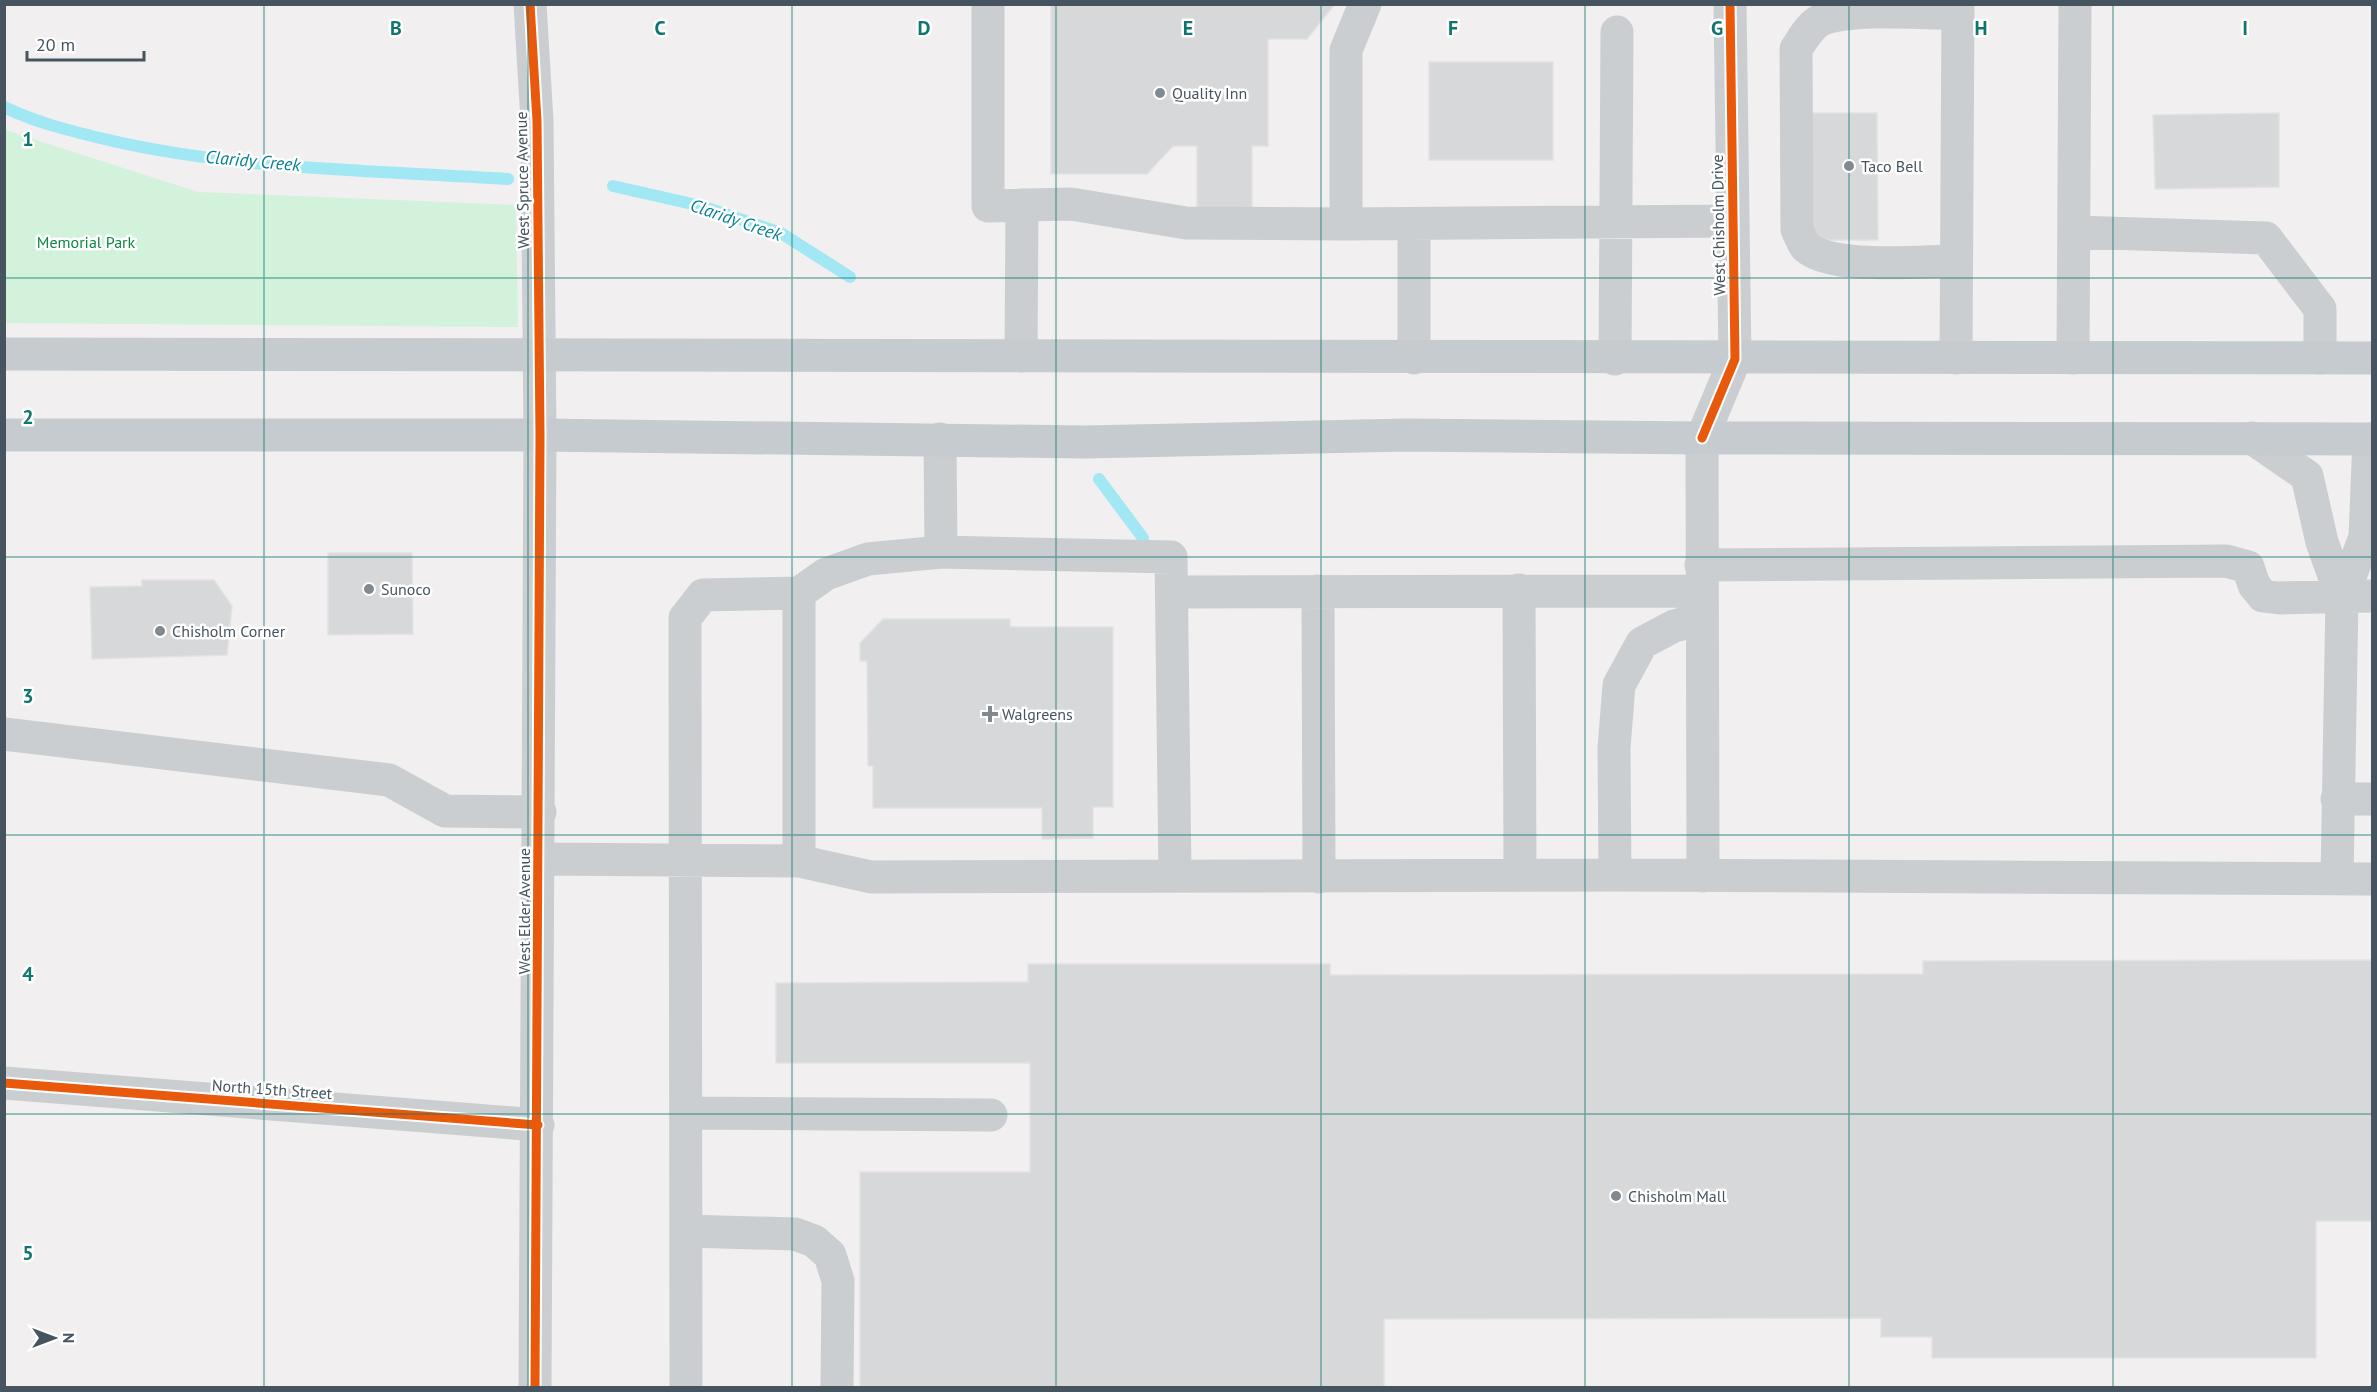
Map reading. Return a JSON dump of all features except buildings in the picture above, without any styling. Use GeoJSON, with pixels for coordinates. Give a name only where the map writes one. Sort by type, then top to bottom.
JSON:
{"type":"FeatureCollection","features":[{"type":"Feature","properties":{"kind":"main road"},"geometry":{"type":"LineString","coordinates":[[4,354],[1615,359],[2373,358]]}},
{"type":"Feature","properties":{"kind":"main road"},"geometry":{"type":"LineString","coordinates":[[4,435],[540,435],[1085,442],[1406,435],[2371,440]]}},
{"type":"Feature","properties":{"kind":"street","name":"West Spruce Avenue"},"geometry":{"type":"LineString","coordinates":[[530,4],[537,121],[540,435]]}},
{"type":"Feature","properties":{"kind":"street"},"geometry":{"type":"LineString","coordinates":[[988,4],[988,206],[1071,204],[1186,223],[1414,224],[1733,221]]}},
{"type":"Feature","properties":{"kind":"street"},"geometry":{"type":"LineString","coordinates":[[1346,224],[1346,50],[1365,4]]}},
{"type":"Feature","properties":{"kind":"street","name":"West Chisholm Drive"},"geometry":{"type":"LineString","coordinates":[[1702,438],[1735,359],[1730,4]]}},
{"type":"Feature","properties":{"kind":"street"},"geometry":{"type":"LineString","coordinates":[[2073,358],[2075,4]]}},
{"type":"Feature","properties":{"kind":"street"},"geometry":{"type":"LineString","coordinates":[[1956,261],[1842,261],[1821,256],[1804,246],[1797,230],[1796,49],[1804,36],[1819,21],[1870,13],[1958,9],[1956,358]]}},
{"type":"Feature","properties":{"kind":"street"},"geometry":{"type":"LineString","coordinates":[[1615,359],[1617,32]]}},
{"type":"Feature","properties":{"kind":"street"},"geometry":{"type":"LineString","coordinates":[[1021,356],[1022,205]]}},
{"type":"Feature","properties":{"kind":"street"},"geometry":{"type":"LineString","coordinates":[[1414,224],[1414,358]]}},
{"type":"Feature","properties":{"kind":"street"},"geometry":{"type":"LineString","coordinates":[[2074,232],[2266,238],[2320,309],[2320,358]]}},
{"type":"Feature","properties":{"kind":"street","name":"West Elder Avenue"},"geometry":{"type":"LineString","coordinates":[[535,1388],[540,859],[540,435]]}},
{"type":"Feature","properties":{"kind":"street"},"geometry":{"type":"LineString","coordinates":[[1702,438],[1703,876]]}},
{"type":"Feature","properties":{"kind":"street"},"geometry":{"type":"LineString","coordinates":[[2252,438],[2307,476],[2322,542],[2357,597]]}},
{"type":"Feature","properties":{"kind":"street"},"geometry":{"type":"LineString","coordinates":[[940,440],[941,552]]}},
{"type":"Feature","properties":{"kind":"street"},"geometry":{"type":"LineString","coordinates":[[2337,879],[2337,799],[2365,537],[2371,440]]}},
{"type":"Feature","properties":{"kind":"street"},"geometry":{"type":"LineString","coordinates":[[686,1388],[685,618],[703,595],[799,593],[825,574],[868,559],[941,552],[1171,557],[1175,875]]}},
{"type":"Feature","properties":{"kind":"street"},"geometry":{"type":"LineString","coordinates":[[1173,592],[1519,590],[1701,592],[2226,561],[2248,567],[2254,585],[2263,596],[2357,597]]}},
{"type":"Feature","properties":{"kind":"street"},"geometry":{"type":"LineString","coordinates":[[1519,590],[1521,875]]}},
{"type":"Feature","properties":{"kind":"street"},"geometry":{"type":"LineString","coordinates":[[1318,591],[1319,877]]}},
{"type":"Feature","properties":{"kind":"street"},"geometry":{"type":"LineString","coordinates":[[1615,875],[1614,748],[1619,685],[1642,643],[1674,626],[1701,592]]}},
{"type":"Feature","properties":{"kind":"street"},"geometry":{"type":"LineString","coordinates":[[799,593],[799,861]]}},
{"type":"Feature","properties":{"kind":"street"},"geometry":{"type":"LineString","coordinates":[[4,734],[389,780],[445,811],[540,813]]}},
{"type":"Feature","properties":{"kind":"street"},"geometry":{"type":"LineString","coordinates":[[2337,799],[2373,799]]}},
{"type":"Feature","properties":{"kind":"street"},"geometry":{"type":"LineString","coordinates":[[540,859],[687,862],[799,861],[871,877],[1615,875],[2373,879]]}},
{"type":"Feature","properties":{"kind":"street","name":"North 15th Street"},"geometry":{"type":"LineString","coordinates":[[4,1083],[538,1125]]}},
{"type":"Feature","properties":{"kind":"street"},"geometry":{"type":"LineString","coordinates":[[687,1113],[991,1115]]}},
{"type":"Feature","properties":{"kind":"street"},"geometry":{"type":"LineString","coordinates":[[686,1232],[795,1234],[814,1241],[830,1255],[838,1281],[837,1388]]}},
{"type":"Feature","properties":{"kind":"green space","name":"Memorial Park"},"geometry":{"type":"Polygon","coordinates":[[[5,126],[8,131],[198,192],[516,205],[518,327],[5,323],[5,126]]]}},
{"type":"Feature","properties":{"kind":"waterway","name":"Claridy Creek"},"geometry":{"type":"LineString","coordinates":[[4,107],[63,129],[150,149],[200,157],[302,167],[508,179]]}},
{"type":"Feature","properties":{"kind":"waterway","name":"Claridy Creek"},"geometry":{"type":"LineString","coordinates":[[613,186],[701,206],[781,233],[850,277]]}},
{"type":"Feature","properties":{"kind":"waterway","name":"Claridy Creek"},"geometry":{"type":"LineString","coordinates":[[1099,479],[1143,538]]}},
{"type":"Feature","properties":{"kind":"cycle path"},"geometry":{"type":"LineString","coordinates":[[530,4],[537,121],[540,435],[535,1388]]}},
{"type":"Feature","properties":{"kind":"cycle path"},"geometry":{"type":"LineString","coordinates":[[1702,438],[1735,359],[1730,4]]}},
{"type":"Feature","properties":{"kind":"cycle path"},"geometry":{"type":"LineString","coordinates":[[4,1083],[538,1125]]}},
{"type":"Feature","properties":{"kind":"place","name":"Quality Inn"},"geometry":{"type":"Point","coordinates":[1160,93]}},
{"type":"Feature","properties":{"kind":"place","name":"Taco Bell"},"geometry":{"type":"Point","coordinates":[1849,166]}},
{"type":"Feature","properties":{"kind":"place","name":"Sunoco"},"geometry":{"type":"Point","coordinates":[369,589]}},
{"type":"Feature","properties":{"kind":"place","name":"Chisholm Corner"},"geometry":{"type":"Point","coordinates":[160,631]}},
{"type":"Feature","properties":{"kind":"place","name":"Walgreens"},"geometry":{"type":"Point","coordinates":[990,714]}},
{"type":"Feature","properties":{"kind":"place","name":"Chisholm Mall"},"geometry":{"type":"Point","coordinates":[1616,1196]}}]}
